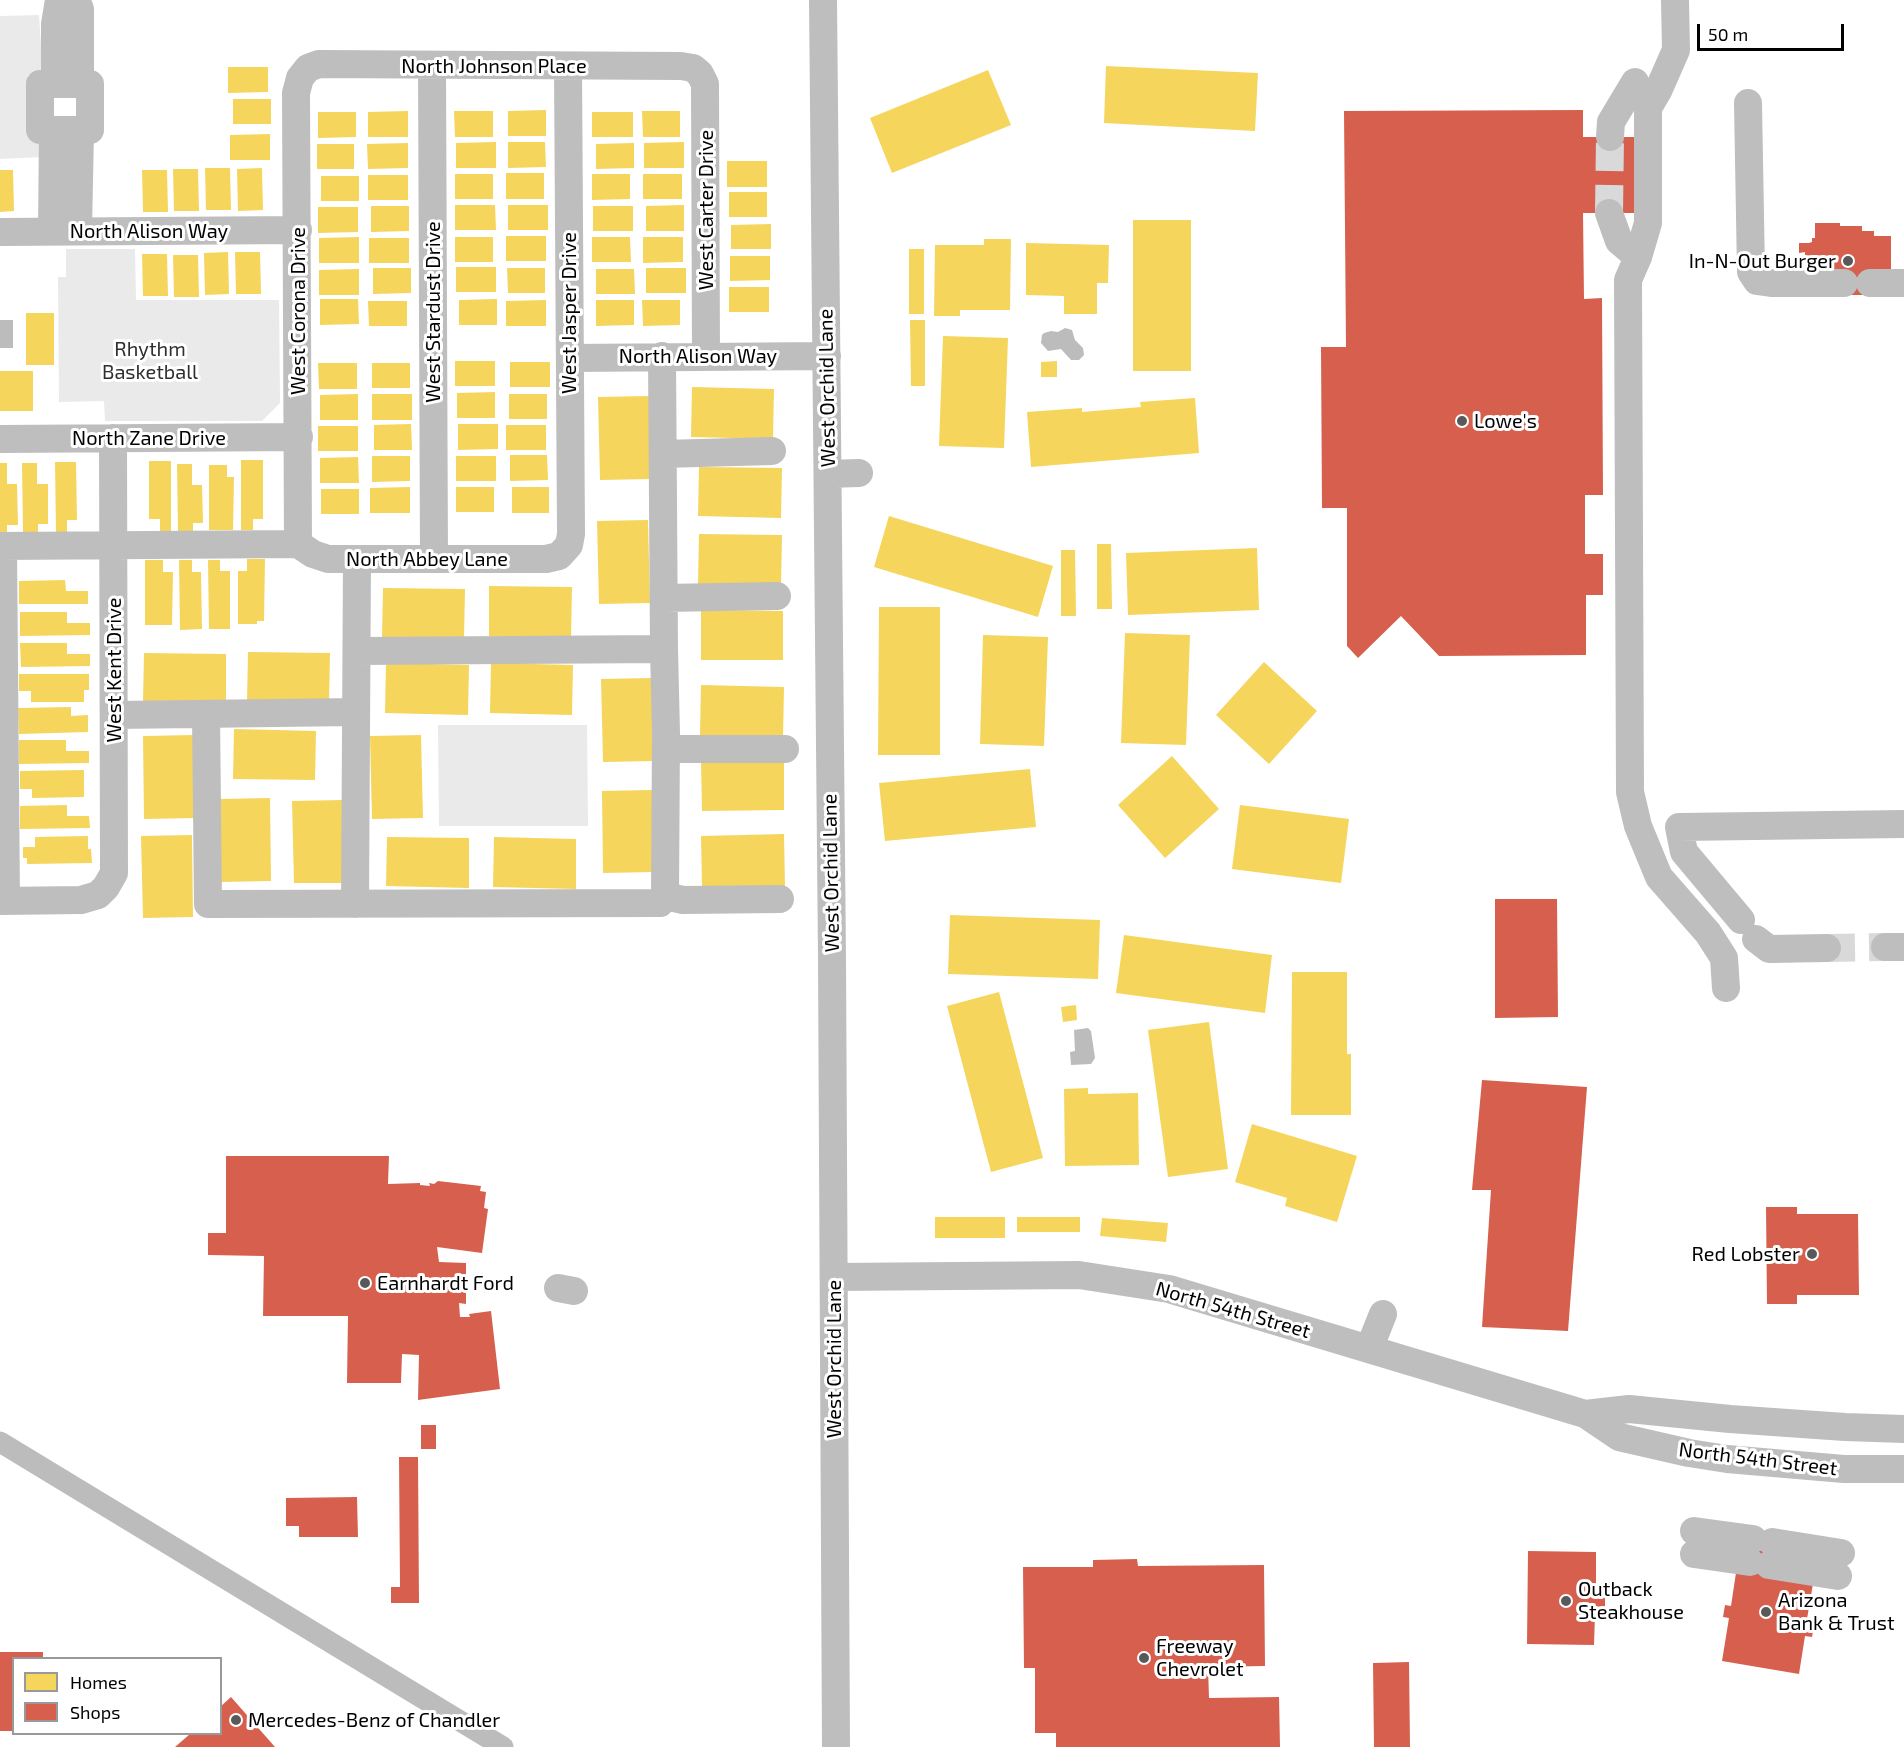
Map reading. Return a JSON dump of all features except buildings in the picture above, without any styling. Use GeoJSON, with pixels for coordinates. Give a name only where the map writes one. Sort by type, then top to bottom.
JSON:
{"type":"FeatureCollection","features":[{"type":"Feature","properties":{"kind":"street"},"geometry":{"type":"LineString","coordinates":[[59,0],[55,24],[68,84]]}},
{"type":"Feature","properties":{"kind":"street"},"geometry":{"type":"LineString","coordinates":[[68,84],[80,9],[76,0]]}},
{"type":"Feature","properties":{"kind":"street","name":"West Orchid Lane"},"geometry":{"type":"LineString","coordinates":[[823,0],[836,1747]]}},
{"type":"Feature","properties":{"kind":"street"},"geometry":{"type":"LineString","coordinates":[[1676,0],[1676,50],[1648,108],[1648,223],[1638,257],[1628,280],[1630,792],[1638,826],[1659,876],[1708,933],[1724,958],[1726,988]]}},
{"type":"Feature","properties":{"kind":"street","name":"North Johnson Place"},"geometry":{"type":"LineString","coordinates":[[300,78],[308,69],[319,64],[681,66],[693,69]]}},
{"type":"Feature","properties":{"kind":"street","name":"West Stardust Drive"},"geometry":{"type":"LineString","coordinates":[[432,65],[434,559]]}},
{"type":"Feature","properties":{"kind":"street","name":"West Jasper Drive"},"geometry":{"type":"LineString","coordinates":[[560,556],[569,545],[571,534],[568,67]]}},
{"type":"Feature","properties":{"kind":"street","name":"West Carter Drive"},"geometry":{"type":"LineString","coordinates":[[693,69],[700,74],[705,84],[706,356]]}},
{"type":"Feature","properties":{"kind":"street","name":"West Corona Drive"},"geometry":{"type":"LineString","coordinates":[[298,544],[296,93],[300,78]]}},
{"type":"Feature","properties":{"kind":"street"},"geometry":{"type":"LineString","coordinates":[[1610,137],[1611,122],[1635,82]]}},
{"type":"Feature","properties":{"kind":"street"},"geometry":{"type":"LineString","coordinates":[[40,84],[68,84],[90,84],[90,130],[40,130],[40,84]]}},
{"type":"Feature","properties":{"kind":"street"},"geometry":{"type":"LineString","coordinates":[[1748,103],[1751,272],[1757,281],[1904,283]]}},
{"type":"Feature","properties":{"kind":"street"},"geometry":{"type":"LineString","coordinates":[[65,231],[67,130]]}},
{"type":"Feature","properties":{"kind":"street"},"geometry":{"type":"LineString","coordinates":[[1609,213],[1618,241],[1638,257]]}},
{"type":"Feature","properties":{"kind":"street","name":"North Alison Way"},"geometry":{"type":"LineString","coordinates":[[0,232],[298,230]]}},
{"type":"Feature","properties":{"kind":"street"},"geometry":{"type":"LineString","coordinates":[[206,714],[208,904],[660,903],[665,897],[666,749],[662,356]]}},
{"type":"Feature","properties":{"kind":"street","name":"North Alison Way"},"geometry":{"type":"LineString","coordinates":[[570,358],[827,356]]}},
{"type":"Feature","properties":{"kind":"street","name":"North Zane Drive"},"geometry":{"type":"LineString","coordinates":[[0,439],[299,437]]}},
{"type":"Feature","properties":{"kind":"street","name":"West Kent Drive"},"geometry":{"type":"LineString","coordinates":[[3,901],[81,900],[98,895],[114,873],[113,438]]}},
{"type":"Feature","properties":{"kind":"street"},"geometry":{"type":"LineString","coordinates":[[663,454],[772,451]]}},
{"type":"Feature","properties":{"kind":"street"},"geometry":{"type":"LineString","coordinates":[[828,474],[859,473]]}},
{"type":"Feature","properties":{"kind":"street"},"geometry":{"type":"LineString","coordinates":[[3,901],[2,546],[298,544]]}},
{"type":"Feature","properties":{"kind":"street","name":"North Abbey Lane"},"geometry":{"type":"LineString","coordinates":[[298,544],[328,560],[546,559],[560,556]]}},
{"type":"Feature","properties":{"kind":"street"},"geometry":{"type":"LineString","coordinates":[[355,904],[357,559]]}},
{"type":"Feature","properties":{"kind":"street"},"geometry":{"type":"LineString","coordinates":[[664,598],[777,596]]}},
{"type":"Feature","properties":{"kind":"street"},"geometry":{"type":"LineString","coordinates":[[357,651],[664,649]]}},
{"type":"Feature","properties":{"kind":"street"},"geometry":{"type":"LineString","coordinates":[[114,715],[356,712]]}},
{"type":"Feature","properties":{"kind":"street"},"geometry":{"type":"LineString","coordinates":[[666,749],[784,749]]}},
{"type":"Feature","properties":{"kind":"street"},"geometry":{"type":"LineString","coordinates":[[1638,826],[1904,824]]}},
{"type":"Feature","properties":{"kind":"street"},"geometry":{"type":"LineString","coordinates":[[1678,827],[1684,852],[1749,930],[1769,949],[1827,948]]}},
{"type":"Feature","properties":{"kind":"street"},"geometry":{"type":"LineString","coordinates":[[665,897],[683,900],[780,899]]}},
{"type":"Feature","properties":{"kind":"street","name":"North 54th Street"},"geometry":{"type":"LineString","coordinates":[[834,1277],[1079,1275],[1169,1289],[1585,1414],[1620,1437],[1727,1459],[1844,1469],[1904,1469]]}},
{"type":"Feature","properties":{"kind":"street"},"geometry":{"type":"LineString","coordinates":[[1369,1349],[1383,1314]]}},
{"type":"Feature","properties":{"kind":"street","name":"North 54th Street"},"geometry":{"type":"LineString","coordinates":[[1585,1414],[1629,1409],[1741,1420],[1904,1429]]}},
{"type":"Feature","properties":{"kind":"street"},"geometry":{"type":"LineString","coordinates":[[1694,1542],[1840,1564]]}},
{"type":"Feature","properties":{"kind":"green space"},"geometry":{"type":"Polygon","coordinates":[[[39,15],[43,75],[28,75],[29,139],[43,140],[43,157],[0,159],[0,16],[39,15]]]}},
{"type":"Feature","properties":{"kind":"green space","name":"Rhythm Basketball"},"geometry":{"type":"Polygon","coordinates":[[[66,249],[135,249],[136,300],[279,300],[280,403],[262,421],[105,421],[104,401],[59,402],[58,277],[66,277],[66,249]]]}},
{"type":"Feature","properties":{"kind":"green space"},"geometry":{"type":"Polygon","coordinates":[[[438,725],[587,725],[588,826],[439,826],[438,725]]]}},
{"type":"Feature","properties":{"kind":"shaded area"},"geometry":{"type":"Polygon","coordinates":[[[0,320],[13,320],[13,348],[0,348],[0,320]]]}},
{"type":"Feature","properties":{"kind":"shaded area"},"geometry":{"type":"Polygon","coordinates":[[[1065,328],[1072,330],[1075,340],[1083,348],[1084,355],[1079,360],[1071,360],[1061,349],[1048,351],[1041,343],[1044,333],[1058,332],[1065,328]]]}},
{"type":"Feature","properties":{"kind":"shaded area"},"geometry":{"type":"Polygon","coordinates":[[[1088,1028],[1091,1031],[1095,1058],[1091,1064],[1071,1065],[1070,1052],[1075,1051],[1074,1030],[1088,1028]]]}},
{"type":"Feature","properties":{"kind":"waterway"},"geometry":{"type":"LineString","coordinates":[[0,1442],[503,1747]]}},
{"type":"Feature","properties":{"kind":"tunnel"},"geometry":{"type":"LineString","coordinates":[[1609,213],[1610,137]]}},
{"type":"Feature","properties":{"kind":"tunnel"},"geometry":{"type":"LineString","coordinates":[[1827,948],[1885,947]]}},
{"type":"Feature","properties":{"kind":"place","name":"In-N-Out Burger"},"geometry":{"type":"Point","coordinates":[1848,261]}},
{"type":"Feature","properties":{"kind":"place","name":"Lowe's"},"geometry":{"type":"Point","coordinates":[1462,421]}},
{"type":"Feature","properties":{"kind":"place","name":"Red Lobster"},"geometry":{"type":"Point","coordinates":[1812,1254]}},
{"type":"Feature","properties":{"kind":"place","name":"Earnhardt Ford"},"geometry":{"type":"Point","coordinates":[365,1283]}},
{"type":"Feature","properties":{"kind":"place","name":"Outback Steakhouse"},"geometry":{"type":"Point","coordinates":[1566,1601]}},
{"type":"Feature","properties":{"kind":"place","name":"Arizona Bank & Trust"},"geometry":{"type":"Point","coordinates":[1766,1612]}},
{"type":"Feature","properties":{"kind":"place","name":"Freeway Chevrolet"},"geometry":{"type":"Point","coordinates":[1144,1658]}},
{"type":"Feature","properties":{"kind":"place","name":"Mercedes-Benz of Chandler"},"geometry":{"type":"Point","coordinates":[236,1720]}}]}
